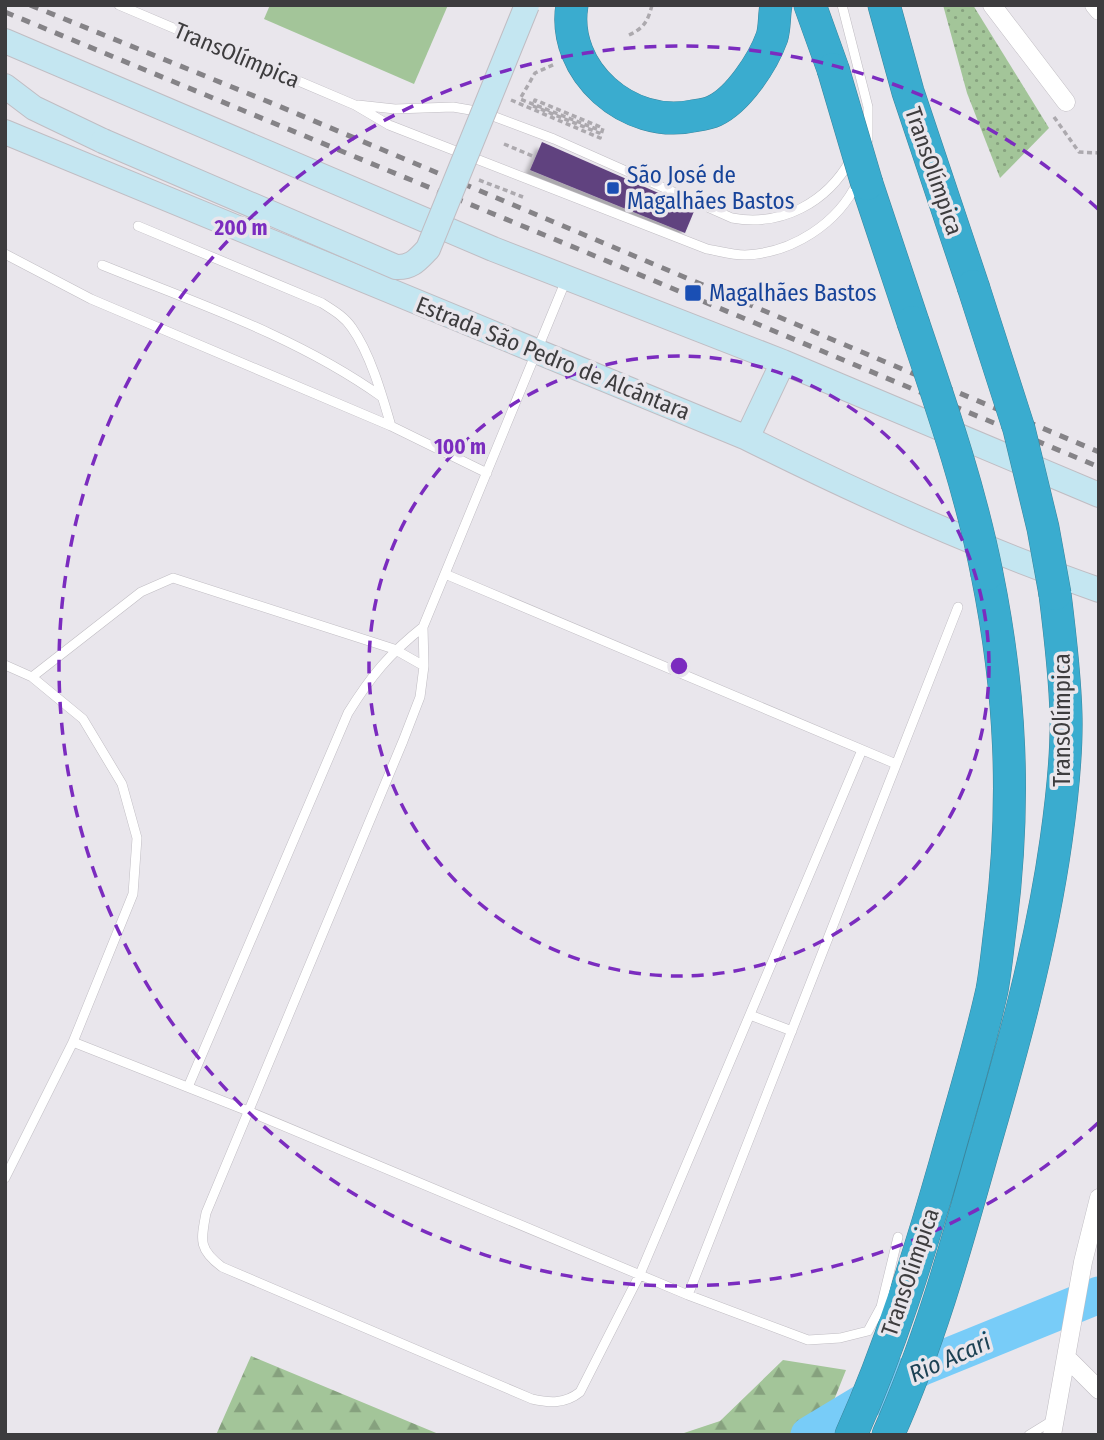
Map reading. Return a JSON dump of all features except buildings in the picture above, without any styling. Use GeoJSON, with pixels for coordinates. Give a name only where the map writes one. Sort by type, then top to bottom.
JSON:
{"type":"FeatureCollection","features":[{"type":"Feature","properties":{"kind":"highway"},"geometry":{"type":"LineString","coordinates":[[572,5],[570,18],[576,53],[591,76],[609,96],[643,114],[663,119],[714,111],[737,92],[758,68],[772,35],[775,5]]}},
{"type":"Feature","properties":{"kind":"highway","name":"TransOlímpica"},"geometry":{"type":"LineString","coordinates":[[810,5],[952,436],[980,537],[998,629],[1008,714],[1010,797],[1007,869],[992,988],[930,1218],[851,1435]]}},
{"type":"Feature","properties":{"kind":"highway","name":"TransOlímpica"},"geometry":{"type":"LineString","coordinates":[[884,5],[908,92],[1019,429],[1043,528],[1055,594],[1063,658],[1066,717],[1062,796],[1051,876],[1031,973],[1005,1076],[942,1296],[888,1435]]}},
{"type":"Feature","properties":{"kind":"street"},"geometry":{"type":"LineString","coordinates":[[5,86],[34,108],[103,141],[396,267],[404,268],[412,265],[428,249],[527,5]]}},
{"type":"Feature","properties":{"kind":"street"},"geometry":{"type":"LineString","coordinates":[[992,5],[1066,102]]}},
{"type":"Feature","properties":{"kind":"street"},"geometry":{"type":"LineString","coordinates":[[1094,5],[1099,11]]}},
{"type":"Feature","properties":{"kind":"street"},"geometry":{"type":"LineString","coordinates":[[5,41],[567,279],[783,362],[1099,495]]}},
{"type":"Feature","properties":{"kind":"street"},"geometry":{"type":"LineString","coordinates":[[5,103],[34,108]]}},
{"type":"Feature","properties":{"kind":"street","name":"Estrada São Pedro de Alcântara"},"geometry":{"type":"LineString","coordinates":[[5,132],[747,438],[1022,563],[1099,590]]}},
{"type":"Feature","properties":{"kind":"street"},"geometry":{"type":"LineString","coordinates":[[747,438],[783,362]]}},
{"type":"Feature","properties":{"kind":"street"},"geometry":{"type":"LineString","coordinates":[[1054,1426],[1083,1262],[1094,1231],[1099,1198]]}},
{"type":"Feature","properties":{"kind":"street"},"geometry":{"type":"LineString","coordinates":[[1066,1357],[1099,1390]]}},
{"type":"Feature","properties":{"kind":"lane","name":"TransOlímpica"},"geometry":{"type":"LineString","coordinates":[[119,5],[355,105],[389,125],[707,249],[743,255],[774,251],[804,239],[828,222],[849,199],[860,176],[867,143],[868,107],[842,5]]}},
{"type":"Feature","properties":{"kind":"lane","name":"TransOlímpica"},"geometry":{"type":"LineString","coordinates":[[355,105],[395,108],[453,107],[482,112],[554,139],[732,218],[752,222],[797,211],[820,196],[836,181],[850,161],[868,107]]}},
{"type":"Feature","properties":{"kind":"lane"},"geometry":{"type":"LineString","coordinates":[[138,226],[322,303],[339,313],[359,340],[383,398],[391,426]]}},
{"type":"Feature","properties":{"kind":"lane"},"geometry":{"type":"LineString","coordinates":[[5,254],[91,299],[391,426],[487,473]]}},
{"type":"Feature","properties":{"kind":"lane"},"geometry":{"type":"LineString","coordinates":[[102,265],[293,342],[348,373],[383,398]]}},
{"type":"Feature","properties":{"kind":"lane"},"geometry":{"type":"LineString","coordinates":[[567,279],[423,627],[424,666],[420,697],[403,741],[206,1213],[201,1239],[207,1256],[222,1267],[532,1399],[559,1402],[580,1392],[640,1274],[862,750]]}},
{"type":"Feature","properties":{"kind":"lane"},"geometry":{"type":"LineString","coordinates":[[445,574],[897,764]]}},
{"type":"Feature","properties":{"kind":"lane"},"geometry":{"type":"LineString","coordinates":[[32,677],[141,592],[173,578],[394,649],[424,666]]}},
{"type":"Feature","properties":{"kind":"lane"},"geometry":{"type":"LineString","coordinates":[[688,1295],[958,607]]}},
{"type":"Feature","properties":{"kind":"lane"},"geometry":{"type":"LineString","coordinates":[[188,1087],[348,713],[370,678],[394,649],[423,627]]}},
{"type":"Feature","properties":{"kind":"lane"},"geometry":{"type":"LineString","coordinates":[[5,665],[32,677],[83,719],[122,784],[137,838],[134,894],[73,1042],[5,1178]]}},
{"type":"Feature","properties":{"kind":"lane"},"geometry":{"type":"LineString","coordinates":[[750,1015],[792,1031]]}},
{"type":"Feature","properties":{"kind":"lane"},"geometry":{"type":"LineString","coordinates":[[73,1042],[248,1111],[688,1295],[808,1340],[839,1338],[868,1331],[881,1307],[898,1237]]}},
{"type":"Feature","properties":{"kind":"lane"},"geometry":{"type":"LineString","coordinates":[[1029,1435],[1054,1426]]}},
{"type":"Feature","properties":{"kind":"path"},"geometry":{"type":"LineString","coordinates":[[629,35],[644,26],[649,19],[652,5]]}},
{"type":"Feature","properties":{"kind":"path"},"geometry":{"type":"LineString","coordinates":[[491,92],[600,138],[603,128],[536,100],[533,106],[598,133],[599,130],[520,99],[535,73],[561,61]]}},
{"type":"Feature","properties":{"kind":"path"},"geometry":{"type":"LineString","coordinates":[[504,144],[535,157]]}},
{"type":"Feature","properties":{"kind":"path"},"geometry":{"type":"LineString","coordinates":[[479,180],[523,198]]}},
{"type":"Feature","properties":{"kind":"green space"},"geometry":{"type":"Polygon","coordinates":[[[270,5],[448,5],[414,84],[264,19],[270,5]]]}},
{"type":"Feature","properties":{"kind":"green space"},"geometry":{"type":"Polygon","coordinates":[[[943,5],[973,5],[1049,128],[1000,178],[967,93],[943,5]]]}},
{"type":"Feature","properties":{"kind":"green space"},"geometry":{"type":"Polygon","coordinates":[[[251,1356],[441,1435],[216,1435],[251,1356]]]}},
{"type":"Feature","properties":{"kind":"green space"},"geometry":{"type":"Polygon","coordinates":[[[783,1360],[846,1370],[820,1435],[678,1435],[720,1421],[783,1360]]]}},
{"type":"Feature","properties":{"kind":"waterway","name":"Rio Acari"},"geometry":{"type":"LineString","coordinates":[[809,1435],[922,1367],[1099,1295]]}},
{"type":"Feature","properties":{"kind":"railway"},"geometry":{"type":"LineString","coordinates":[[30,5],[274,104],[1099,452]]}},
{"type":"Feature","properties":{"kind":"railway"},"geometry":{"type":"LineString","coordinates":[[5,12],[1099,467]]}},
{"type":"Feature","properties":{"kind":"place","name":"São José de Magalhães Bastos"},"geometry":{"type":"Point","coordinates":[613,188]}},
{"type":"Feature","properties":{"kind":"place","name":"Magalhães Bastos"},"geometry":{"type":"Point","coordinates":[693,293]}}]}
